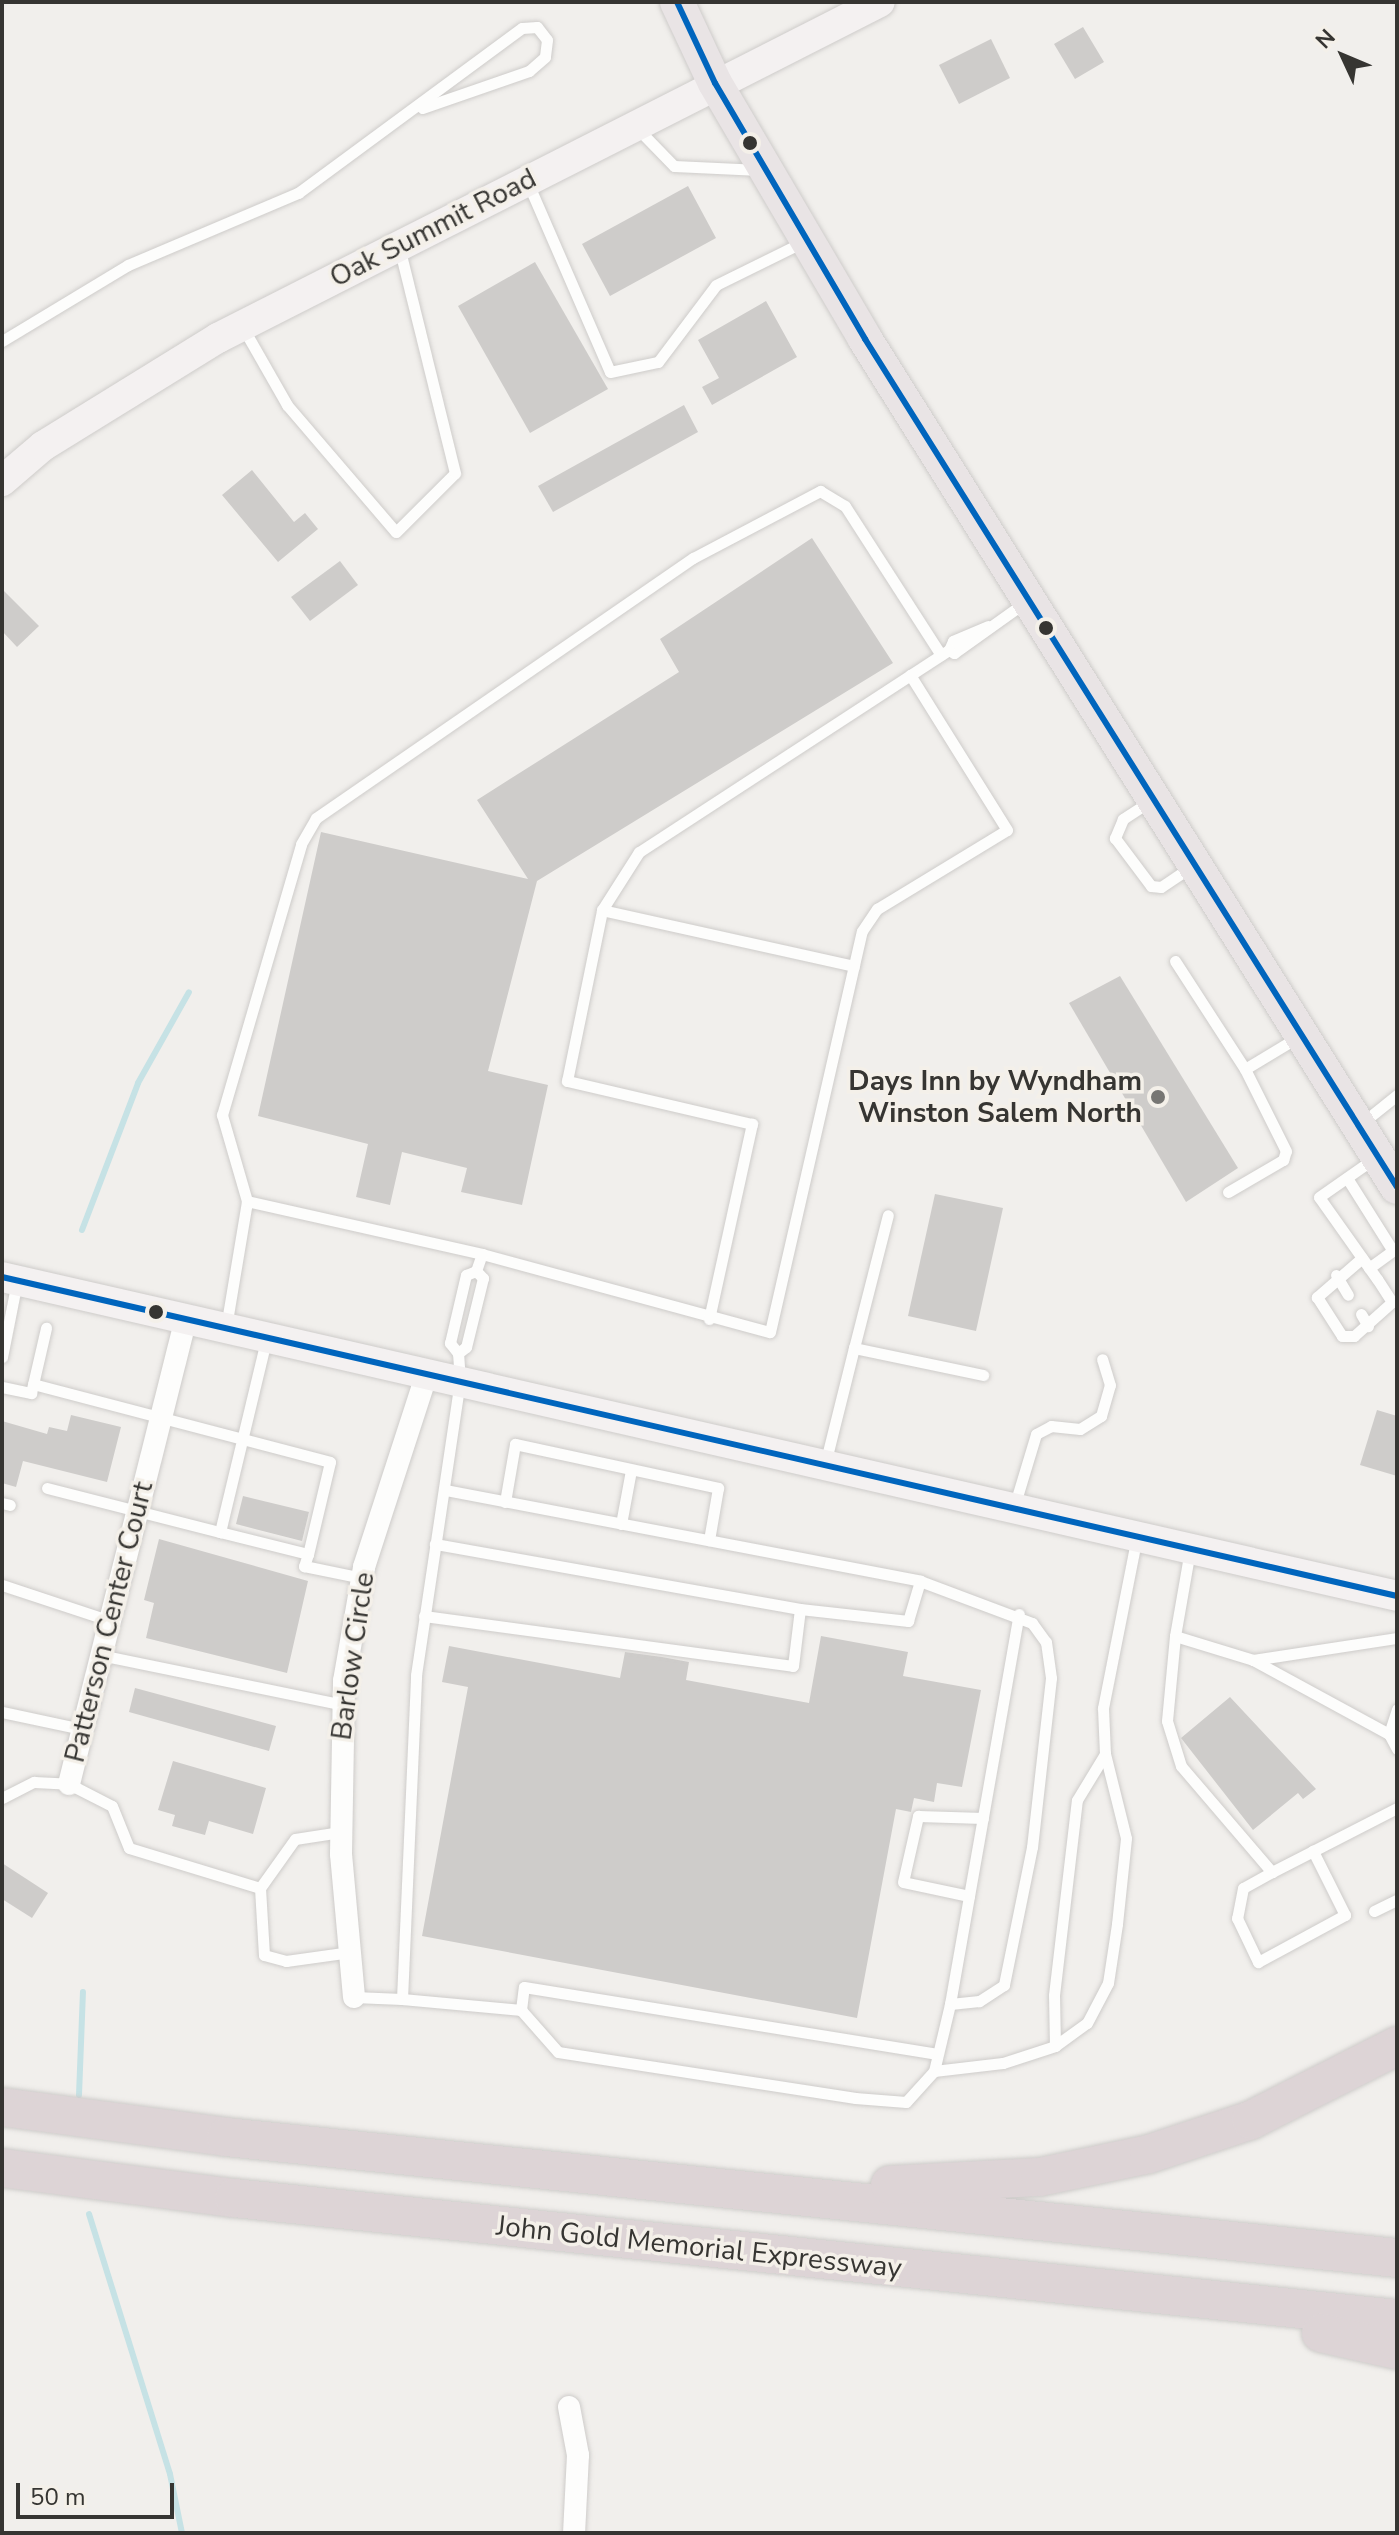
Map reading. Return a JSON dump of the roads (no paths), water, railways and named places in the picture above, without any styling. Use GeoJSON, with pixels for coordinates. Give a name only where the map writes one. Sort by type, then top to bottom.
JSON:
{"type":"FeatureCollection","features":[{"type":"Feature","properties":{"kind":"highway"},"geometry":{"type":"LineString","coordinates":[[637,2182],[715,2173],[931,2186],[1040,2177],[1149,2154],[1251,2120],[1397,2046]]}},
{"type":"Feature","properties":{"kind":"highway","name":"John Gold Memorial Expressway"},"geometry":{"type":"LineString","coordinates":[[2,2107],[637,2182],[1397,2258]]}},
{"type":"Feature","properties":{"kind":"highway","name":"John Gold Memorial Expressway"},"geometry":{"type":"LineString","coordinates":[[2,2168],[1397,2319]]}},
{"type":"Feature","properties":{"kind":"highway"},"geometry":{"type":"LineString","coordinates":[[1103,2289],[1397,2350]]}},
{"type":"Feature","properties":{"kind":"main road"},"geometry":{"type":"LineString","coordinates":[[677,2],[715,83],[807,240],[1028,600],[1301,1035],[1361,1123],[1397,1187]]}},
{"type":"Feature","properties":{"kind":"main road","name":"Oak Summit Road"},"geometry":{"type":"LineString","coordinates":[[2,481],[43,446],[242,326],[715,83],[880,2]]}},
{"type":"Feature","properties":{"kind":"main road"},"geometry":{"type":"LineString","coordinates":[[10,1279],[427,1373],[459,1367],[825,1464],[1397,1596]]}},
{"type":"Feature","properties":{"kind":"street","name":"Patterson Center Court"},"geometry":{"type":"LineString","coordinates":[[69,1784],[186,1319]]}},
{"type":"Feature","properties":{"kind":"street","name":"Barlow Circle"},"geometry":{"type":"LineString","coordinates":[[354,1997],[340,1832],[343,1705],[362,1578],[427,1373]]}},
{"type":"Feature","properties":{"kind":"street"},"geometry":{"type":"LineString","coordinates":[[569,2407],[578,2455],[574,2533]]}},
{"type":"Feature","properties":{"kind":"lane"},"geometry":{"type":"LineString","coordinates":[[2,341],[128,265],[298,193],[422,108],[522,28],[537,27],[547,40],[545,57],[529,71],[422,108]]}},
{"type":"Feature","properties":{"kind":"lane"},"geometry":{"type":"LineString","coordinates":[[634,125],[674,166],[766,170]]}},
{"type":"Feature","properties":{"kind":"lane"},"geometry":{"type":"LineString","coordinates":[[526,180],[610,372],[658,362],[716,285],[807,240]]}},
{"type":"Feature","properties":{"kind":"lane"},"geometry":{"type":"LineString","coordinates":[[242,326],[287,405],[396,532],[455,473],[399,245]]}},
{"type":"Feature","properties":{"kind":"lane"},"geometry":{"type":"LineString","coordinates":[[226,1328],[247,1201],[222,1115],[301,844],[316,818],[693,558],[820,491],[845,506],[945,652]]}},
{"type":"Feature","properties":{"kind":"lane"},"geometry":{"type":"LineString","coordinates":[[709,1319],[752,1124],[567,1081],[602,910],[639,852],[945,652],[953,641],[988,626],[1028,600]]}},
{"type":"Feature","properties":{"kind":"lane"},"geometry":{"type":"LineString","coordinates":[[247,1201],[482,1254],[709,1319],[770,1332],[862,931],[877,909],[1007,830],[910,675]]}},
{"type":"Feature","properties":{"kind":"lane"},"geometry":{"type":"LineString","coordinates":[[1153,799],[1123,819],[1115,838],[1151,886],[1161,887],[1195,865]]}},
{"type":"Feature","properties":{"kind":"lane"},"geometry":{"type":"LineString","coordinates":[[602,910],[854,966]]}},
{"type":"Feature","properties":{"kind":"lane"},"geometry":{"type":"LineString","coordinates":[[1175,961],[1245,1069],[1286,1151],[1283,1160],[1228,1192]]}},
{"type":"Feature","properties":{"kind":"lane"},"geometry":{"type":"LineString","coordinates":[[1245,1069],[1301,1035]]}},
{"type":"Feature","properties":{"kind":"lane"},"geometry":{"type":"LineString","coordinates":[[1361,1123],[1397,1095]]}},
{"type":"Feature","properties":{"kind":"lane"},"geometry":{"type":"LineString","coordinates":[[1347,1178],[1395,1250],[1365,1263],[1336,1275],[1317,1297],[1342,1336],[1368,1326],[1392,1302],[1365,1263],[1319,1197],[1379,1155]]}},
{"type":"Feature","properties":{"kind":"lane"},"geometry":{"type":"LineString","coordinates":[[825,1464],[888,1215]]}},
{"type":"Feature","properties":{"kind":"lane"},"geometry":{"type":"LineString","coordinates":[[402,1999],[424,1616],[445,1490],[459,1367],[483,1278],[476,1271],[482,1254]]}},
{"type":"Feature","properties":{"kind":"lane"},"geometry":{"type":"LineString","coordinates":[[1336,1275],[1348,1295]]}},
{"type":"Feature","properties":{"kind":"lane"},"geometry":{"type":"LineString","coordinates":[[2,1357],[10,1279]]}},
{"type":"Feature","properties":{"kind":"lane"},"geometry":{"type":"LineString","coordinates":[[1361,1314],[1368,1326]]}},
{"type":"Feature","properties":{"kind":"lane"},"geometry":{"type":"LineString","coordinates":[[2,1387],[31,1393],[46,1328]]}},
{"type":"Feature","properties":{"kind":"lane"},"geometry":{"type":"LineString","coordinates":[[220,1532],[267,1337]]}},
{"type":"Feature","properties":{"kind":"lane"},"geometry":{"type":"LineString","coordinates":[[854,1348],[983,1375]]}},
{"type":"Feature","properties":{"kind":"lane"},"geometry":{"type":"LineString","coordinates":[[1014,1508],[1036,1434],[1051,1426],[1080,1429],[1101,1416],[1110,1385],[1102,1359]]}},
{"type":"Feature","properties":{"kind":"lane"},"geometry":{"type":"LineString","coordinates":[[33,1384],[330,1462],[304,1566],[362,1578]]}},
{"type":"Feature","properties":{"kind":"lane"},"geometry":{"type":"LineString","coordinates":[[505,1502],[515,1444],[718,1488],[709,1540]]}},
{"type":"Feature","properties":{"kind":"lane"},"geometry":{"type":"LineString","coordinates":[[621,1524],[631,1470]]}},
{"type":"Feature","properties":{"kind":"lane"},"geometry":{"type":"LineString","coordinates":[[47,1488],[308,1554]]}},
{"type":"Feature","properties":{"kind":"lane"},"geometry":{"type":"LineString","coordinates":[[445,1490],[920,1581],[1019,1614],[1046,1642],[1051,1662],[1032,1847],[1004,1985],[979,2001],[950,2004]]}},
{"type":"Feature","properties":{"kind":"lane"},"geometry":{"type":"LineString","coordinates":[[934,2071],[1003,2063],[1055,2046],[1087,2023],[1108,1983],[1126,1838],[1105,1754],[1103,1708],[1137,1536]]}},
{"type":"Feature","properties":{"kind":"lane"},"geometry":{"type":"LineString","coordinates":[[435,1544],[800,1609],[908,1621],[920,1581]]}},
{"type":"Feature","properties":{"kind":"lane"},"geometry":{"type":"LineString","coordinates":[[1190,1550],[1175,1636],[1167,1721],[1181,1766],[1272,1872]]}},
{"type":"Feature","properties":{"kind":"lane"},"geometry":{"type":"LineString","coordinates":[[2,1585],[108,1620]]}},
{"type":"Feature","properties":{"kind":"lane"},"geometry":{"type":"LineString","coordinates":[[424,1616],[793,1666],[800,1609]]}},
{"type":"Feature","properties":{"kind":"lane"},"geometry":{"type":"LineString","coordinates":[[354,1997],[521,2010],[558,2052],[855,2098],[906,2102],[934,2071],[950,2004],[1019,1614]]}},
{"type":"Feature","properties":{"kind":"lane"},"geometry":{"type":"LineString","coordinates":[[1175,1636],[1253,1660],[1389,1734],[1397,1749]]}},
{"type":"Feature","properties":{"kind":"lane"},"geometry":{"type":"LineString","coordinates":[[1253,1660],[1397,1638]]}},
{"type":"Feature","properties":{"kind":"lane"},"geometry":{"type":"LineString","coordinates":[[99,1655],[343,1705]]}},
{"type":"Feature","properties":{"kind":"lane"},"geometry":{"type":"LineString","coordinates":[[1389,1734],[1397,1709]]}},
{"type":"Feature","properties":{"kind":"lane"},"geometry":{"type":"LineString","coordinates":[[2,1712],[81,1729]]}},
{"type":"Feature","properties":{"kind":"lane"},"geometry":{"type":"LineString","coordinates":[[1055,2046],[1054,1995],[1077,1800],[1105,1754]]}},
{"type":"Feature","properties":{"kind":"lane"},"geometry":{"type":"LineString","coordinates":[[2,1798],[34,1782],[69,1784]]}},
{"type":"Feature","properties":{"kind":"lane","name":"Patterson Center Court"},"geometry":{"type":"LineString","coordinates":[[69,1784],[112,1806],[129,1848],[260,1888]]}},
{"type":"Feature","properties":{"kind":"lane"},"geometry":{"type":"LineString","coordinates":[[1313,1851],[1345,1915],[1258,1962],[1237,1918],[1243,1888],[1272,1872],[1313,1851],[1397,1808]]}},
{"type":"Feature","properties":{"kind":"lane"},"geometry":{"type":"LineString","coordinates":[[969,1896],[903,1882],[918,1816],[983,1818]]}},
{"type":"Feature","properties":{"kind":"lane"},"geometry":{"type":"LineString","coordinates":[[340,1832],[295,1839],[260,1888],[264,1955],[286,1961],[350,1952]]}},
{"type":"Feature","properties":{"kind":"lane"},"geometry":{"type":"LineString","coordinates":[[1374,1911],[1397,1900]]}},
{"type":"Feature","properties":{"kind":"lane"},"geometry":{"type":"LineString","coordinates":[[521,2010],[524,1987],[938,2054]]}},
{"type":"Feature","properties":{"kind":"waterway"},"geometry":{"type":"LineString","coordinates":[[82,1230],[138,1083],[189,992]]}},
{"type":"Feature","properties":{"kind":"waterway"},"geometry":{"type":"LineString","coordinates":[[79,2095],[83,1992]]}},
{"type":"Feature","properties":{"kind":"waterway"},"geometry":{"type":"LineString","coordinates":[[89,2214],[170,2474],[182,2533]]}},
{"type":"Feature","properties":{"kind":"place","name":"Days Inn by Wyndham Winston Salem North"},"geometry":{"type":"Point","coordinates":[1158,1097]}}]}
